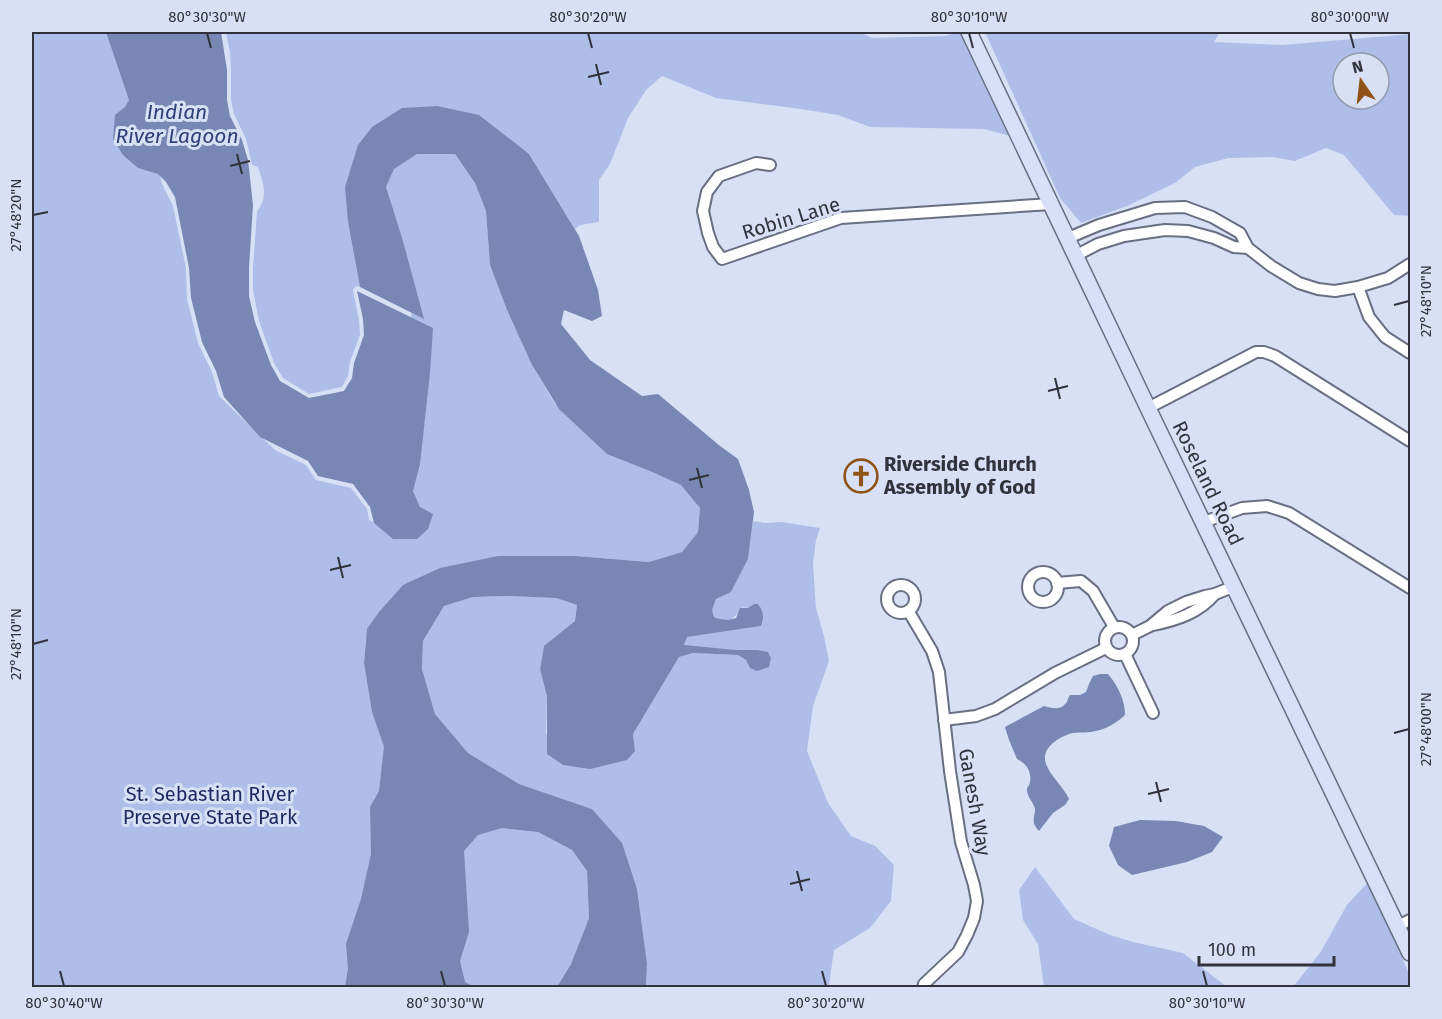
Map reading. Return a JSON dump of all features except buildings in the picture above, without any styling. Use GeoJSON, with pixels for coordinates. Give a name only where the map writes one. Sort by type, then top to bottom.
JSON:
{"type":"FeatureCollection","features":[{"type":"Feature","properties":{"kind":"main road","name":"Roseland Road"},"geometry":{"type":"LineString","coordinates":[[969,32],[1148,408],[1404,923],[1410,953]]}},
{"type":"Feature","properties":{"kind":"street","name":"Robin Lane"},"geometry":{"type":"LineString","coordinates":[[770,165],[756,163],[719,176],[707,192],[703,211],[713,247],[722,259],[841,218],[1051,204]]}},
{"type":"Feature","properties":{"kind":"street"},"geometry":{"type":"LineString","coordinates":[[1068,238],[1155,208],[1185,207],[1212,217],[1240,233],[1248,248],[1299,283],[1318,289],[1335,291],[1358,287],[1388,278],[1410,264]]}},
{"type":"Feature","properties":{"kind":"street"},"geometry":{"type":"LineString","coordinates":[[1118,219],[1124,236]]}},
{"type":"Feature","properties":{"kind":"street"},"geometry":{"type":"LineString","coordinates":[[1077,255],[1098,244],[1124,236],[1165,230],[1188,231],[1214,238],[1234,247],[1248,248]]}},
{"type":"Feature","properties":{"kind":"street"},"geometry":{"type":"LineString","coordinates":[[1358,287],[1369,317],[1385,337],[1410,353]]}},
{"type":"Feature","properties":{"kind":"street"},"geometry":{"type":"LineString","coordinates":[[1148,408],[1256,352],[1264,352],[1275,356],[1410,441]]}},
{"type":"Feature","properties":{"kind":"street"},"geometry":{"type":"LineString","coordinates":[[1204,522],[1242,508],[1267,507],[1289,513],[1410,588]]}},
{"type":"Feature","properties":{"kind":"street"},"geometry":{"type":"LineString","coordinates":[[1057,583],[1081,581],[1093,591],[1114,627]]}},
{"type":"Feature","properties":{"kind":"street"},"geometry":{"type":"LineString","coordinates":[[1150,626],[1181,618],[1205,596],[1235,586]]}},
{"type":"Feature","properties":{"kind":"street"},"geometry":{"type":"LineString","coordinates":[[1132,636],[1176,607],[1198,603]]}},
{"type":"Feature","properties":{"kind":"street"},"geometry":{"type":"LineString","coordinates":[[1176,607],[1181,618]]}},
{"type":"Feature","properties":{"kind":"street","name":"Ganesh Way"},"geometry":{"type":"LineString","coordinates":[[909,612],[932,651],[939,672],[961,842],[974,885],[976,901],[974,918],[958,952],[923,987]]}},
{"type":"Feature","properties":{"kind":"street"},"geometry":{"type":"LineString","coordinates":[[1114,627],[1123,627],[1132,636],[1133,645],[1125,654],[1114,654],[1105,645],[1105,636],[1114,627]]}},
{"type":"Feature","properties":{"kind":"street"},"geometry":{"type":"LineString","coordinates":[[944,720],[976,716],[995,710],[1055,673],[1107,648]]}},
{"type":"Feature","properties":{"kind":"street"},"geometry":{"type":"LineString","coordinates":[[1125,654],[1153,713]]}},
{"type":"Feature","properties":{"kind":"green space","name":"St. Sebastian River Preserve State Park"},"geometry":{"type":"Polygon","coordinates":[[[32,32],[132,32],[162,184],[173,206],[186,268],[187,299],[198,343],[212,372],[219,396],[275,450],[306,465],[316,480],[351,488],[367,509],[369,520],[374,522],[413,306],[389,210],[385,179],[391,164],[418,152],[455,154],[475,183],[486,211],[490,265],[532,365],[555,404],[688,484],[700,508],[698,532],[682,552],[649,562],[575,556],[498,556],[366,637],[364,663],[372,712],[384,746],[502,827],[538,832],[572,850],[587,871],[589,918],[571,964],[557,987],[32,987],[32,32]]]}},
{"type":"Feature","properties":{"kind":"green space"},"geometry":{"type":"Polygon","coordinates":[[[226,32],[859,32],[872,38],[946,36],[964,32],[1014,137],[984,129],[870,127],[838,115],[716,98],[662,76],[646,90],[628,118],[610,164],[599,180],[599,222],[580,225],[575,229],[529,154],[437,106],[348,222],[360,287],[356,286],[353,290],[360,335],[350,362],[348,376],[342,387],[309,394],[283,378],[274,363],[259,321],[253,290],[253,268],[257,211],[263,200],[264,190],[258,167],[252,165],[246,139],[234,114],[231,100],[230,53],[226,32]]]}},
{"type":"Feature","properties":{"kind":"green space"},"geometry":{"type":"Polygon","coordinates":[[[985,32],[1220,32],[1214,42],[1283,45],[1410,34],[1410,216],[1394,215],[1344,155],[1326,148],[1295,161],[1273,157],[1228,158],[1195,167],[1175,183],[1127,206],[1081,223],[1060,198],[985,32]]]}},
{"type":"Feature","properties":{"kind":"green space"},"geometry":{"type":"Polygon","coordinates":[[[753,521],[782,522],[820,528],[813,564],[816,608],[829,661],[813,706],[807,751],[828,803],[851,836],[875,846],[894,865],[891,901],[870,928],[834,950],[829,985],[826,987],[646,987],[647,963],[637,889],[592,809],[519,784],[468,753],[435,714],[422,669],[423,641],[444,606],[473,597],[556,598],[577,605],[575,621],[544,647],[540,669],[547,697],[546,734],[635,751],[633,734],[679,657],[693,653],[738,655],[746,660],[750,668],[768,652],[684,646],[686,637],[761,626],[754,604],[748,608],[743,607],[728,620],[714,617],[712,610],[716,599],[731,592],[748,559],[753,521]]]}},
{"type":"Feature","properties":{"kind":"green space"},"geometry":{"type":"Polygon","coordinates":[[[1035,867],[1074,919],[1110,935],[1183,953],[1227,987],[1044,987],[1038,944],[1023,920],[1019,890],[1035,867]]]}},
{"type":"Feature","properties":{"kind":"green space"},"geometry":{"type":"Polygon","coordinates":[[[1369,881],[1410,976],[1410,987],[1292,988],[1320,953],[1347,905],[1369,881]]]}},
{"type":"Feature","properties":{"kind":"water","name":"Indian River Lagoon"},"geometry":{"type":"Polygon","coordinates":[[[106,32],[221,32],[227,70],[227,100],[230,116],[242,140],[248,160],[253,205],[249,296],[255,322],[271,365],[280,381],[309,398],[344,391],[352,378],[354,363],[364,335],[357,291],[433,328],[420,464],[413,491],[420,507],[433,514],[428,529],[417,539],[393,539],[374,523],[370,507],[353,484],[318,476],[308,461],[260,437],[224,397],[216,371],[202,342],[191,298],[189,268],[175,197],[158,174],[138,168],[123,155],[113,139],[115,115],[125,107],[129,100],[106,32]]]}},
{"type":"Feature","properties":{"kind":"water"},"geometry":{"type":"Polygon","coordinates":[[[437,106],[479,115],[529,154],[579,236],[598,290],[602,316],[592,321],[564,310],[561,324],[590,360],[642,396],[658,394],[738,459],[749,490],[754,512],[748,559],[731,592],[716,599],[712,610],[714,617],[730,620],[736,618],[740,608],[758,604],[763,615],[761,626],[687,637],[684,645],[768,652],[771,658],[769,667],[757,671],[750,668],[746,660],[738,655],[693,653],[679,657],[633,734],[635,751],[627,760],[590,769],[563,765],[547,754],[547,697],[540,669],[544,646],[575,621],[577,605],[556,598],[473,597],[444,606],[423,641],[422,669],[435,714],[468,753],[519,784],[592,809],[622,843],[637,889],[647,963],[646,987],[557,987],[571,964],[589,918],[587,871],[572,850],[538,832],[502,828],[478,835],[464,851],[469,932],[460,961],[465,982],[474,987],[345,987],[348,969],[346,944],[361,899],[371,854],[370,807],[379,791],[384,747],[372,712],[364,663],[367,629],[379,612],[403,585],[440,568],[498,556],[575,556],[649,562],[682,552],[698,532],[700,508],[681,485],[607,454],[559,409],[532,365],[507,310],[490,265],[486,211],[475,183],[455,154],[417,154],[394,169],[386,187],[424,319],[360,287],[348,222],[345,187],[358,145],[372,127],[402,108],[437,106]]]}},
{"type":"Feature","properties":{"kind":"water"},"geometry":{"type":"Polygon","coordinates":[[[1108,674],[1115,683],[1122,699],[1125,715],[1112,725],[1100,730],[1073,733],[1062,737],[1048,748],[1046,764],[1069,799],[1065,805],[1053,813],[1039,831],[1034,822],[1035,809],[1027,791],[1030,782],[1029,771],[1026,765],[1017,759],[1005,727],[1044,706],[1055,708],[1064,706],[1070,695],[1080,695],[1086,692],[1093,676],[1108,674]]]}},
{"type":"Feature","properties":{"kind":"water"},"geometry":{"type":"Polygon","coordinates":[[[1140,820],[1176,821],[1204,826],[1223,837],[1212,852],[1187,862],[1132,875],[1118,865],[1109,846],[1114,827],[1140,820]]]}},
{"type":"Feature","properties":{"kind":"place","name":"Riverside Church Assembly of God"},"geometry":{"type":"Point","coordinates":[861,476]}}]}
